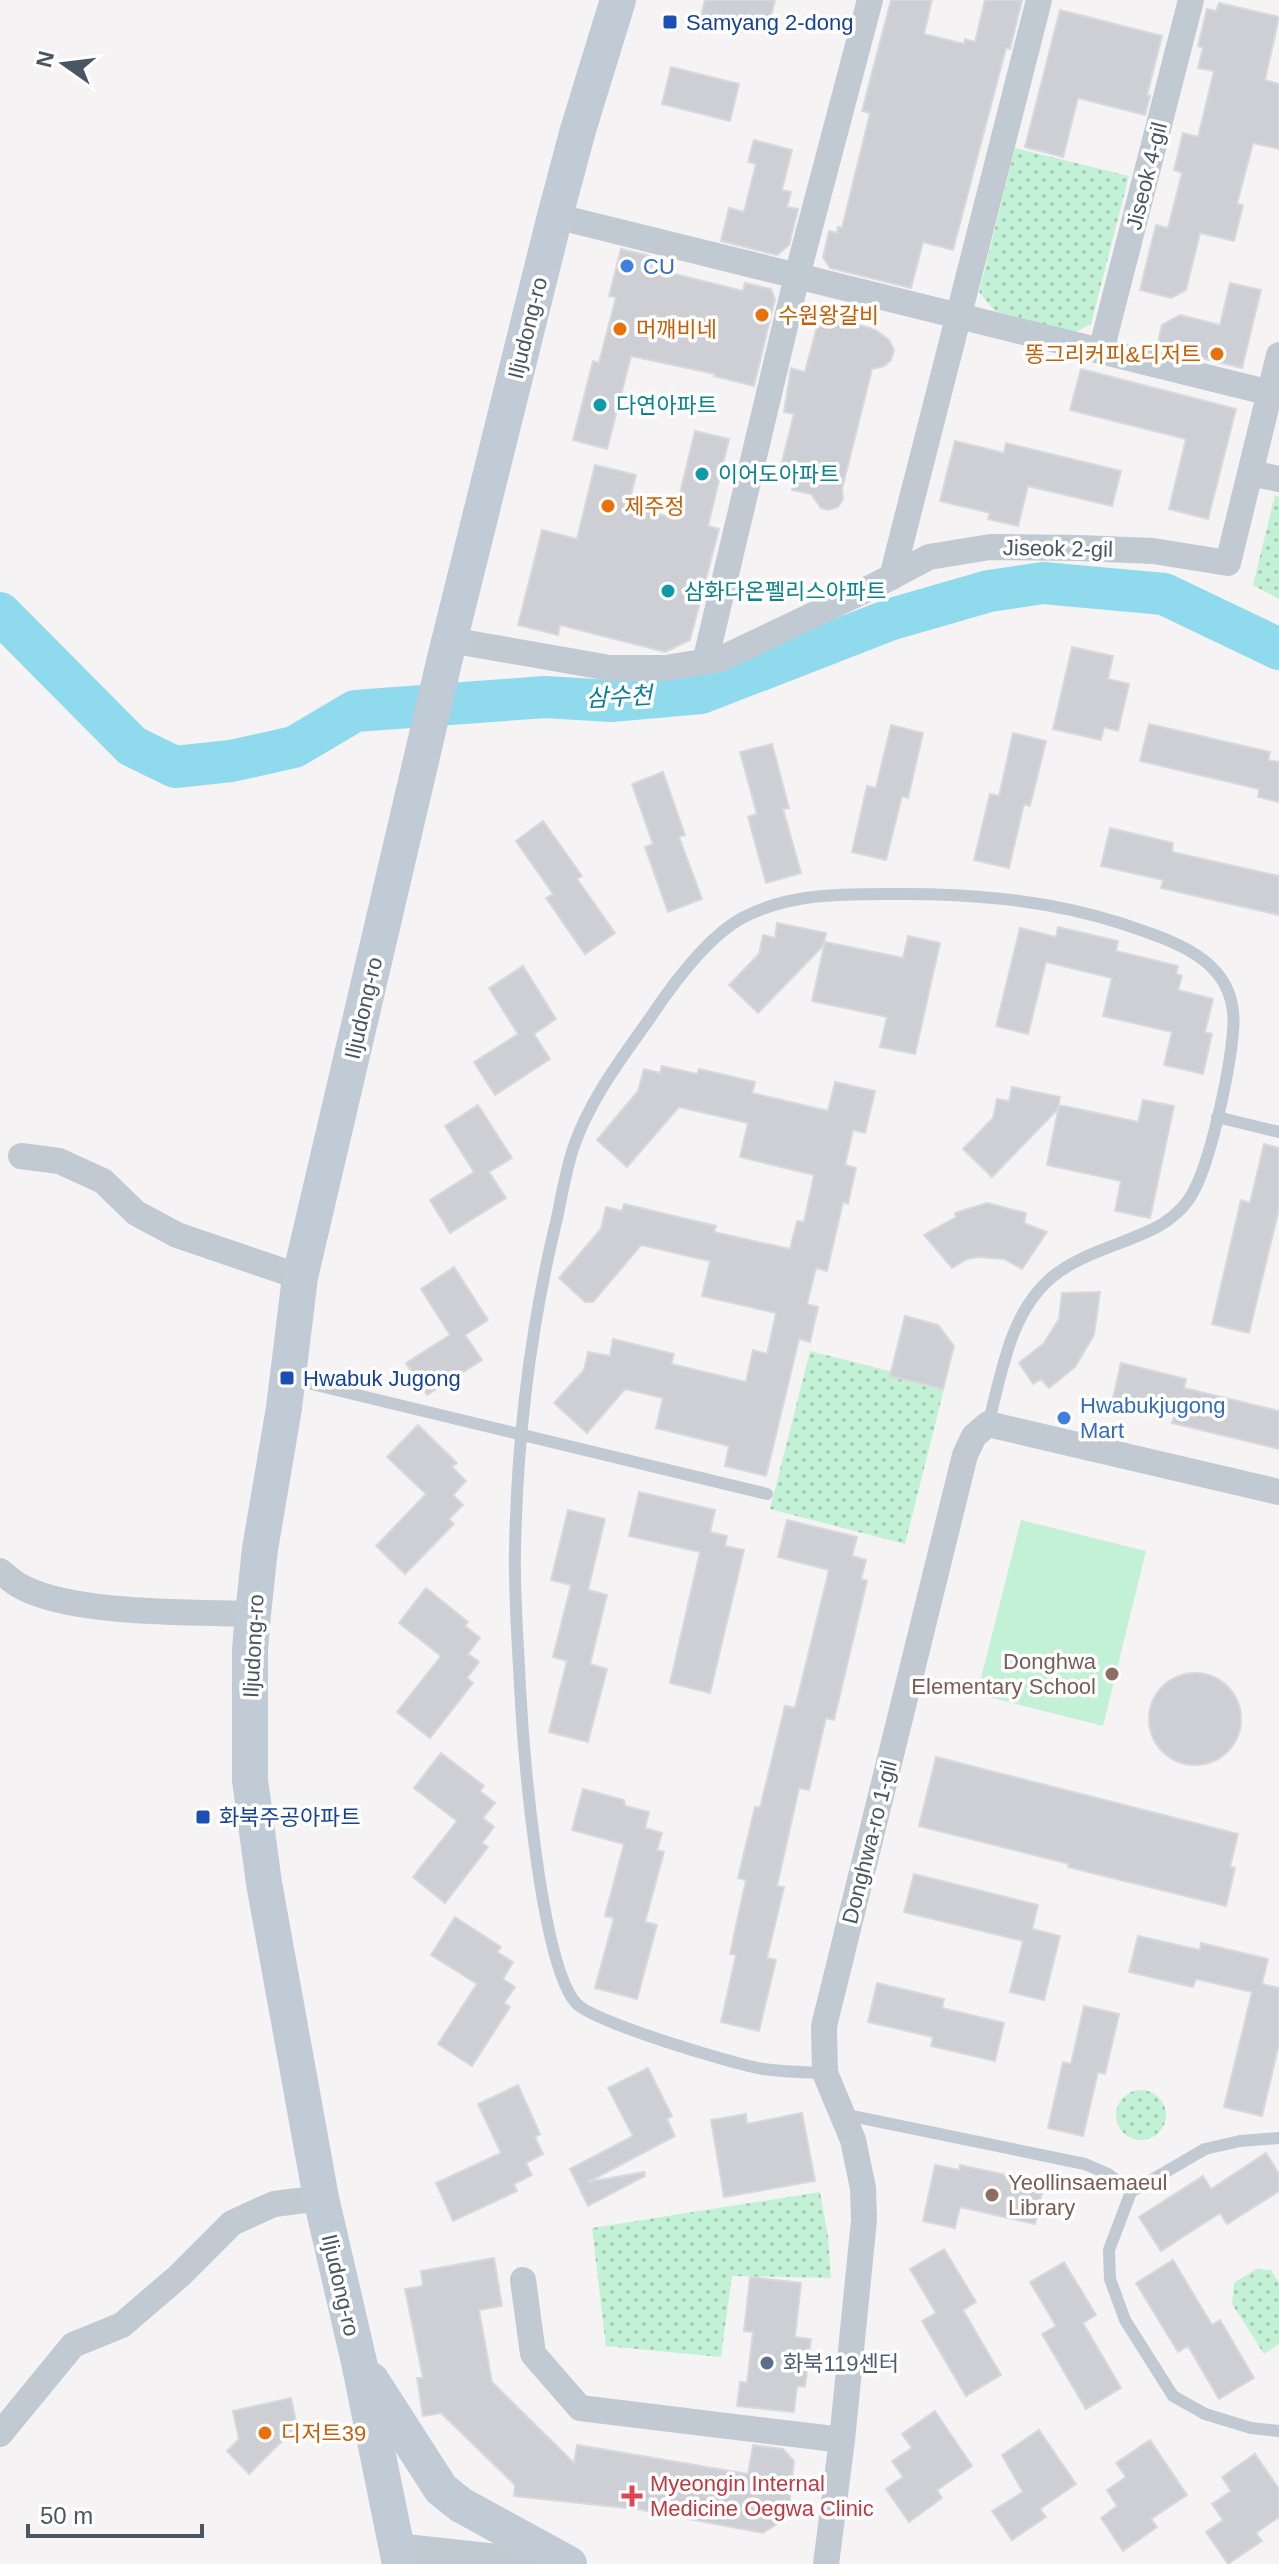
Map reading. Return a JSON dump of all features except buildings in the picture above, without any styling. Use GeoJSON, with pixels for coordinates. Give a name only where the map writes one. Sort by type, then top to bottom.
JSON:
{"type":"FeatureCollection","features":[{"type":"Feature","properties":{"kind":"main road","name":"Iljudong-ro"},"geometry":{"type":"LineString","coordinates":[[398,2556],[359,2362],[321,2198],[264,1883],[250,1780],[253,1614],[300,1277],[428,731],[555,216],[618,0]]}},
{"type":"Feature","properties":{"kind":"main road"},"geometry":{"type":"LineString","coordinates":[[359,2362],[441,2489],[461,2505],[569,2564]]}},
{"type":"Feature","properties":{"kind":"street"},"geometry":{"type":"LineString","coordinates":[[705,662],[797,276],[870,0]]}},
{"type":"Feature","properties":{"kind":"street"},"geometry":{"type":"LineString","coordinates":[[892,577],[1039,0]]}},
{"type":"Feature","properties":{"kind":"street","name":"Jiseok 4-gil"},"geometry":{"type":"LineString","coordinates":[[1101,351],[1191,0]]}},
{"type":"Feature","properties":{"kind":"street"},"geometry":{"type":"LineString","coordinates":[[555,216],[1270,393]]}},
{"type":"Feature","properties":{"kind":"street"},"geometry":{"type":"LineString","coordinates":[[1279,355],[1250,473],[1279,479]]}},
{"type":"Feature","properties":{"kind":"street","name":"Jiseok 2-gil"},"geometry":{"type":"LineString","coordinates":[[448,649],[610,668],[665,668],[721,659],[929,557],[990,547],[1153,551],[1228,563],[1250,473]]}},
{"type":"Feature","properties":{"kind":"street"},"geometry":{"type":"LineString","coordinates":[[21,1156],[59,1161],[103,1181],[136,1213],[177,1235],[300,1277]]}},
{"type":"Feature","properties":{"kind":"street"},"geometry":{"type":"LineString","coordinates":[[988,1424],[1279,1492]]}},
{"type":"Feature","properties":{"kind":"street","name":"Donghwa-ro 1-gil"},"geometry":{"type":"LineString","coordinates":[[826,2564],[864,2220],[863,2188],[853,2140],[825,2073],[824,2026],[965,1455],[974,1436],[988,1424]]}},
{"type":"Feature","properties":{"kind":"street"},"geometry":{"type":"LineString","coordinates":[[0,1571],[21,1587],[66,1602],[144,1611],[253,1614]]}},
{"type":"Feature","properties":{"kind":"street"},"geometry":{"type":"LineString","coordinates":[[0,2434],[73,2345],[122,2325],[179,2276],[232,2223],[274,2204],[321,2198]]}},
{"type":"Feature","properties":{"kind":"street"},"geometry":{"type":"LineString","coordinates":[[523,2280],[533,2354],[580,2408],[842,2440]]}},
{"type":"Feature","properties":{"kind":"street"},"geometry":{"type":"LineString","coordinates":[[398,2556],[535,2564]]}},
{"type":"Feature","properties":{"kind":"lane"},"geometry":{"type":"LineString","coordinates":[[825,2073],[760,2069],[605,2021],[577,2005],[563,1978],[539,1873],[522,1727],[515,1557],[520,1434],[542,1279],[575,1143],[606,1080],[681,973],[736,921],[782,901],[841,894],[929,893],[1024,900],[1072,908],[1180,944],[1215,970],[1229,987],[1234,1023],[1230,1060],[1201,1176],[1189,1200],[1159,1226],[1099,1251],[1048,1280],[1017,1321],[988,1424]]}},
{"type":"Feature","properties":{"kind":"lane"},"geometry":{"type":"LineString","coordinates":[[1217,1117],[1279,1132]]}},
{"type":"Feature","properties":{"kind":"lane"},"geometry":{"type":"LineString","coordinates":[[288,1378],[767,1494]]}},
{"type":"Feature","properties":{"kind":"lane"},"geometry":{"type":"LineString","coordinates":[[842,2114],[1085,2164],[1108,2174],[1131,2192]]}},
{"type":"Feature","properties":{"kind":"lane"},"geometry":{"type":"LineString","coordinates":[[1279,2138],[1240,2141],[1205,2149],[1131,2192],[1109,2250],[1110,2279],[1125,2320],[1173,2396],[1205,2414],[1251,2428],[1279,2431]]}},
{"type":"Feature","properties":{"kind":"green space"},"geometry":{"type":"Polygon","coordinates":[[[1015,148],[1129,176],[1091,324],[1074,333],[995,311],[979,292],[1015,148]]]}},
{"type":"Feature","properties":{"kind":"green space"},"geometry":{"type":"Polygon","coordinates":[[[1275,495],[1279,497],[1279,599],[1253,585],[1275,495]]]}},
{"type":"Feature","properties":{"kind":"green space"},"geometry":{"type":"Polygon","coordinates":[[[810,1351],[945,1385],[905,1544],[770,1509],[810,1351]]]}},
{"type":"Feature","properties":{"kind":"green space"},"geometry":{"type":"Polygon","coordinates":[[[1021,1520],[1146,1551],[1103,1726],[977,1694],[1021,1520]]]}},
{"type":"Feature","properties":{"kind":"green space"},"geometry":{"type":"Polygon","coordinates":[[[1141,2090],[1158,2098],[1166,2115],[1158,2132],[1141,2140],[1124,2132],[1116,2115],[1124,2098],[1141,2090]]]}},
{"type":"Feature","properties":{"kind":"green space"},"geometry":{"type":"Polygon","coordinates":[[[820,2192],[831,2278],[732,2276],[721,2357],[606,2346],[592,2228],[820,2192]]]}},
{"type":"Feature","properties":{"kind":"green space"},"geometry":{"type":"Polygon","coordinates":[[[1256,2269],[1271,2270],[1279,2283],[1279,2344],[1264,2354],[1232,2304],[1234,2283],[1256,2269]]]}},
{"type":"Feature","properties":{"kind":"waterway","name":"삼수천"},"geometry":{"type":"LineString","coordinates":[[0,613],[132,746],[175,767],[231,761],[294,747],[355,711],[545,697],[611,701],[701,693],[892,619],[989,591],[1043,583],[1164,594],[1279,649]]}},
{"type":"Feature","properties":{"kind":"place","name":"Samyang 2-dong"},"geometry":{"type":"Point","coordinates":[670,22]}},
{"type":"Feature","properties":{"kind":"place","name":"CU"},"geometry":{"type":"Point","coordinates":[627,266]}},
{"type":"Feature","properties":{"kind":"place","name":"수원왕갈비"},"geometry":{"type":"Point","coordinates":[762,315]}},
{"type":"Feature","properties":{"kind":"place","name":"머깨비네"},"geometry":{"type":"Point","coordinates":[620,329]}},
{"type":"Feature","properties":{"kind":"place","name":"똥그리커피&디저트"},"geometry":{"type":"Point","coordinates":[1217,354]}},
{"type":"Feature","properties":{"kind":"place","name":"다연아파트"},"geometry":{"type":"Point","coordinates":[600,405]}},
{"type":"Feature","properties":{"kind":"place","name":"이어도아파트"},"geometry":{"type":"Point","coordinates":[702,474]}},
{"type":"Feature","properties":{"kind":"place","name":"제주정"},"geometry":{"type":"Point","coordinates":[608,506]}},
{"type":"Feature","properties":{"kind":"place","name":"삼화다온펠리스아파트"},"geometry":{"type":"Point","coordinates":[668,591]}},
{"type":"Feature","properties":{"kind":"place","name":"Hwabuk Jugong"},"geometry":{"type":"Point","coordinates":[287,1378]}},
{"type":"Feature","properties":{"kind":"place","name":"Hwabukjugong Mart"},"geometry":{"type":"Point","coordinates":[1064,1418]}},
{"type":"Feature","properties":{"kind":"place","name":"Donghwa Elementary School"},"geometry":{"type":"Point","coordinates":[1112,1674]}},
{"type":"Feature","properties":{"kind":"place","name":"화북주공아파트"},"geometry":{"type":"Point","coordinates":[203,1817]}},
{"type":"Feature","properties":{"kind":"place","name":"Yeollinsaemaeul Library"},"geometry":{"type":"Point","coordinates":[992,2195]}},
{"type":"Feature","properties":{"kind":"place","name":"화북119센터"},"geometry":{"type":"Point","coordinates":[767,2363]}},
{"type":"Feature","properties":{"kind":"place","name":"디저트39"},"geometry":{"type":"Point","coordinates":[265,2433]}},
{"type":"Feature","properties":{"kind":"place","name":"Myeongin Internal Medicine Oegwa Clinic"},"geometry":{"type":"Point","coordinates":[632,2496]}}]}
